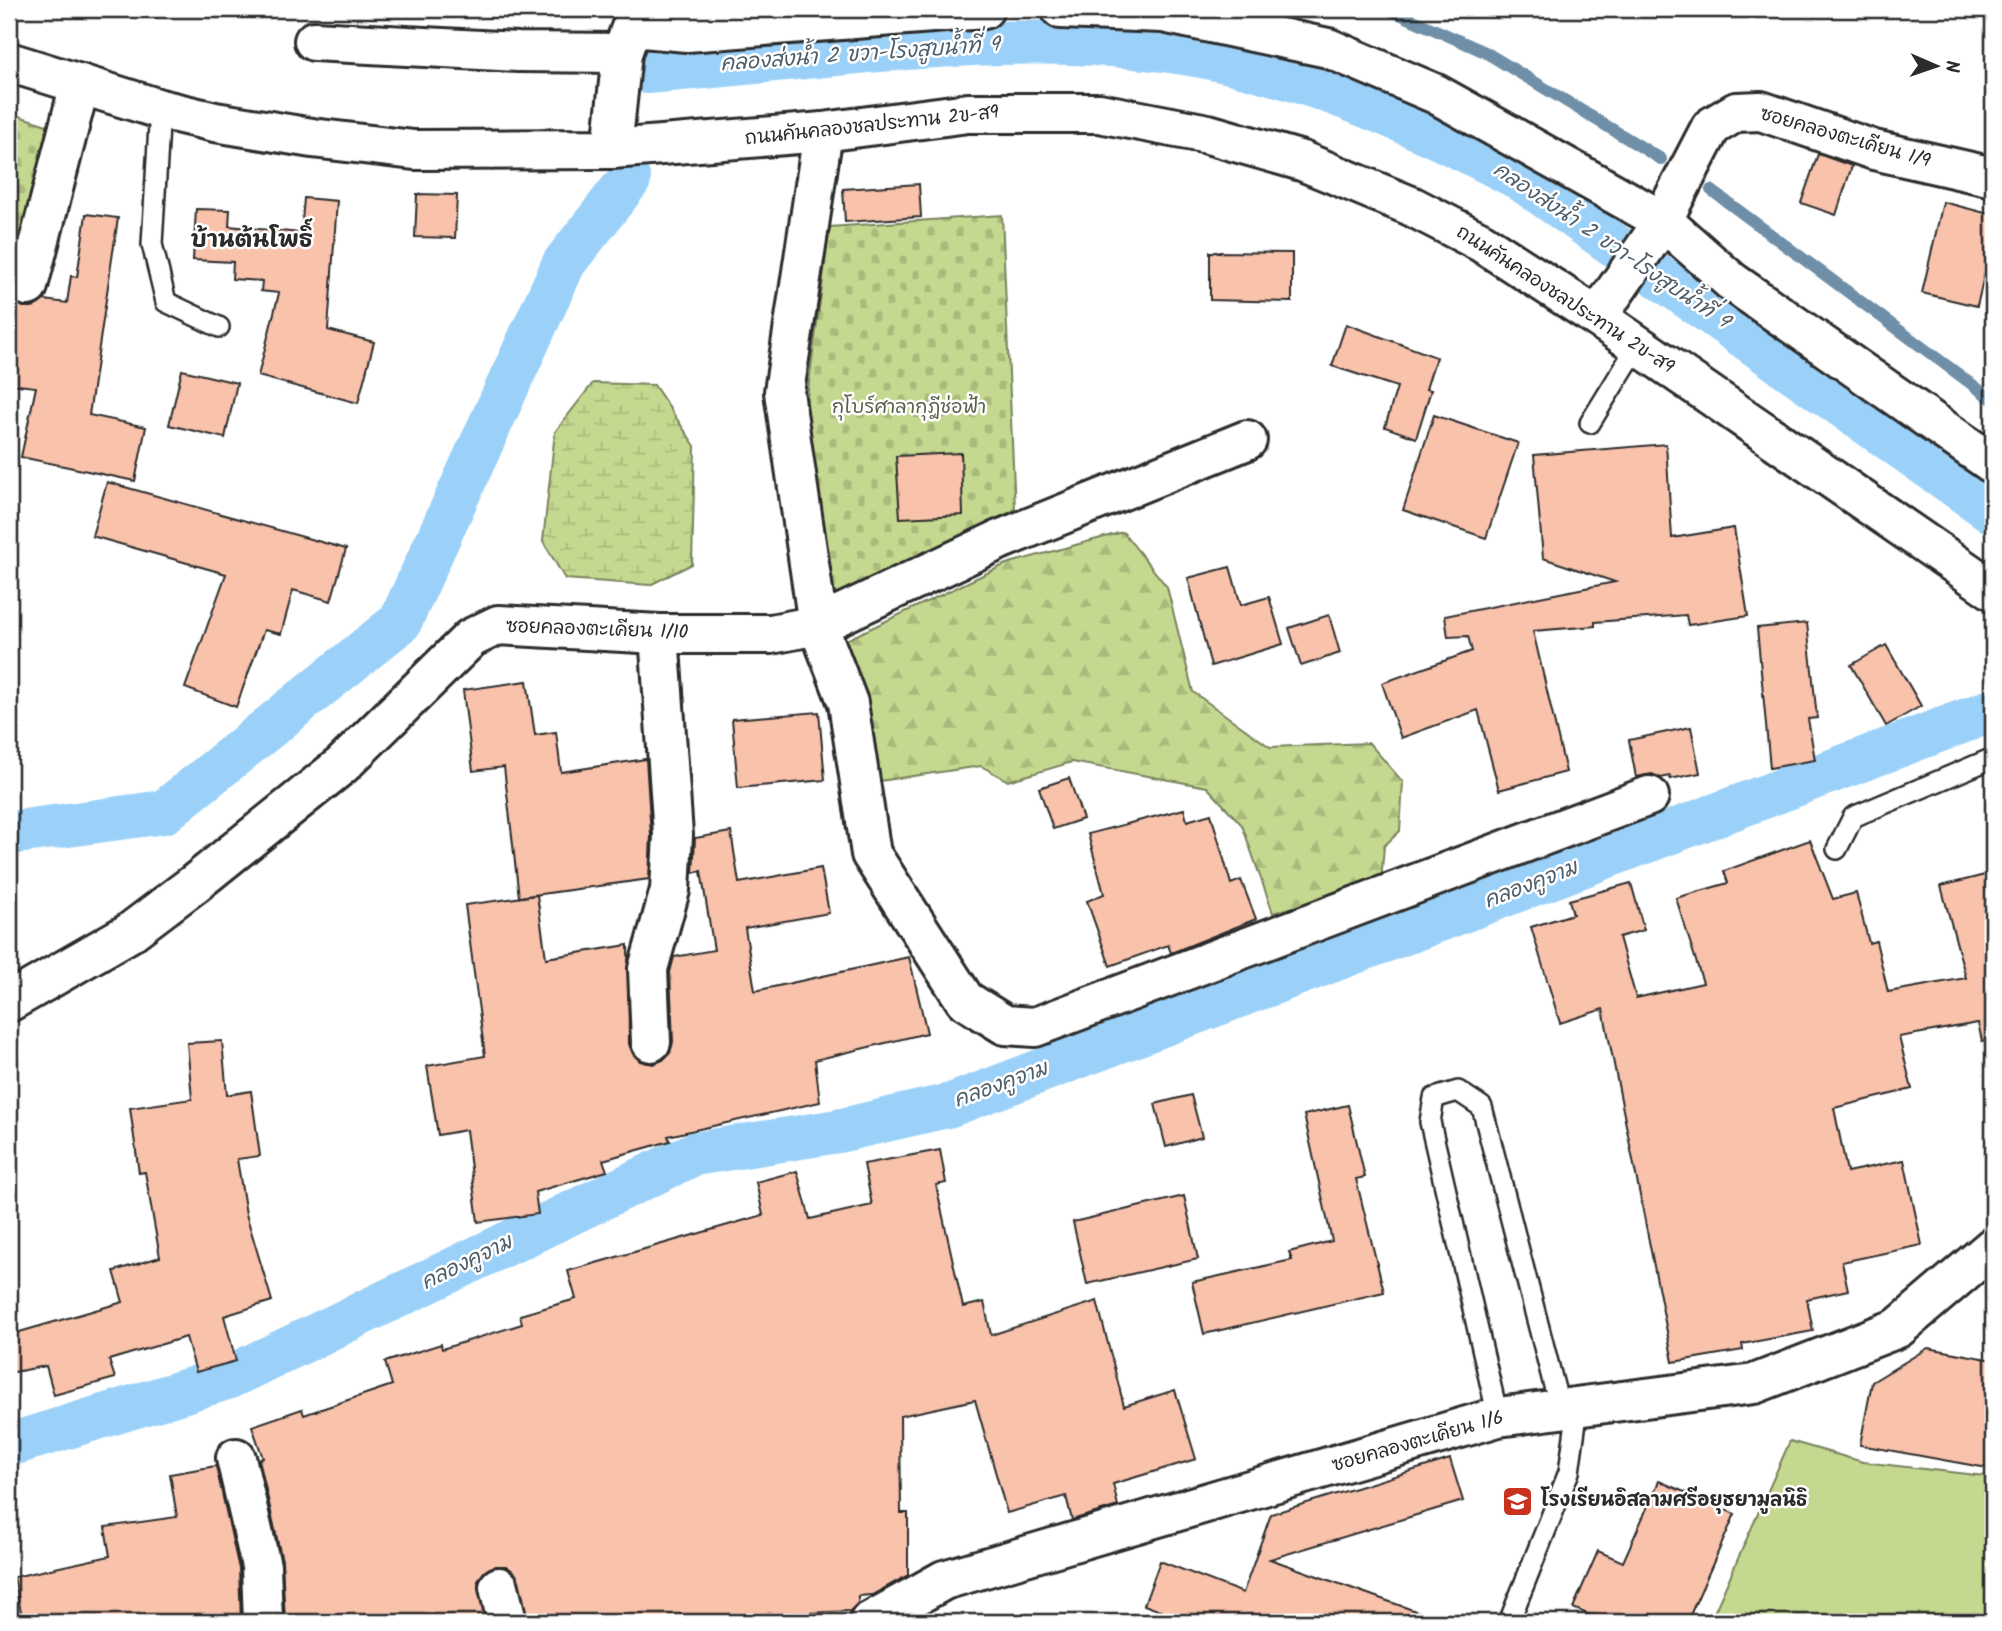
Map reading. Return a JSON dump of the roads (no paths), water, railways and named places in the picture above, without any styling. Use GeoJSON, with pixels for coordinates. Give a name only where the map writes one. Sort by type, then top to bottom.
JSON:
{"type":"FeatureCollection","features":[{"type":"Feature","properties":{"kind":"street"},"geometry":{"type":"LineString","coordinates":[[314,41],[518,52],[630,29],[687,32],[984,9]]}},
{"type":"Feature","properties":{"kind":"street"},"geometry":{"type":"LineString","coordinates":[[1061,9],[1163,13],[1328,48],[1436,94],[1660,225],[1731,281],[1993,464]]}},
{"type":"Feature","properties":{"kind":"street"},"geometry":{"type":"LineString","coordinates":[[612,149],[630,29]]}},
{"type":"Feature","properties":{"kind":"street","name":"ถนนคันคลองชลประทาน 2ข-ส9"},"geometry":{"type":"LineString","coordinates":[[9,62],[160,109],[312,138],[414,150],[612,149],[823,132],[968,113],[1099,113],[1208,134],[1302,161],[1411,206],[1606,304],[1638,345],[1993,590]]}},
{"type":"Feature","properties":{"kind":"street"},"geometry":{"type":"LineString","coordinates":[[28,286],[80,84]]}},
{"type":"Feature","properties":{"kind":"street","name":"ซอยคลองตะเคียน 1/9"},"geometry":{"type":"LineString","coordinates":[[1606,304],[1660,225],[1712,127],[1737,112],[1761,111],[1874,150],[1993,177]]}},
{"type":"Feature","properties":{"kind":"street"},"geometry":{"type":"LineString","coordinates":[[823,132],[784,392],[818,625],[848,703],[871,853],[965,1000],[1005,1025],[1035,1027],[1649,796]]}},
{"type":"Feature","properties":{"kind":"street","name":"ซอยคลองตะเคียน 1/10"},"geometry":{"type":"LineString","coordinates":[[9,1002],[129,933],[194,884],[342,765],[471,638],[498,625],[659,634],[771,634],[818,625],[999,540],[1247,440]]}},
{"type":"Feature","properties":{"kind":"street"},"geometry":{"type":"LineString","coordinates":[[651,1042],[648,969],[670,890],[674,835],[659,634]]}},
{"type":"Feature","properties":{"kind":"street","name":"ซอยคลองตะเคียน 1/6"},"geometry":{"type":"LineString","coordinates":[[869,1622],[944,1580],[1498,1417],[1754,1384],[1898,1328],[1993,1247]]}},
{"type":"Feature","properties":{"kind":"street"},"geometry":{"type":"LineString","coordinates":[[236,1458],[261,1566],[263,1622]]}},
{"type":"Feature","properties":{"kind":"lane"},"geometry":{"type":"LineString","coordinates":[[160,109],[152,244],[166,302],[219,327]]}},
{"type":"Feature","properties":{"kind":"lane"},"geometry":{"type":"LineString","coordinates":[[1590,422],[1638,345]]}},
{"type":"Feature","properties":{"kind":"lane"},"geometry":{"type":"LineString","coordinates":[[1837,849],[1853,817],[1993,758]]}},
{"type":"Feature","properties":{"kind":"lane"},"geometry":{"type":"LineString","coordinates":[[1498,1417],[1430,1122],[1434,1098],[1458,1091],[1482,1107],[1569,1408],[1569,1472],[1509,1622]]}},
{"type":"Feature","properties":{"kind":"waterway"},"geometry":{"type":"LineString","coordinates":[[1388,9],[1485,52],[1661,159]]}},
{"type":"Feature","properties":{"kind":"waterway","name":"คลองส่งน้ำ 2 ขวา-โรงสูบน้ำที่ 9"},"geometry":{"type":"LineString","coordinates":[[647,72],[937,46],[1084,43],[1156,49],[1226,61],[1302,83],[1413,126],[1519,178],[1993,512]]}},
{"type":"Feature","properties":{"kind":"waterway"},"geometry":{"type":"LineString","coordinates":[[9,833],[164,812],[400,622],[564,263],[629,180]]}},
{"type":"Feature","properties":{"kind":"waterway"},"geometry":{"type":"LineString","coordinates":[[1711,190],[1993,400]]}},
{"type":"Feature","properties":{"kind":"waterway","name":"คลองคูจาม"},"geometry":{"type":"LineString","coordinates":[[9,1445],[227,1378],[694,1154],[838,1131],[951,1105],[1993,710]]}},
{"type":"Feature","properties":{"kind":"place","name":"โรงเรียนอิสลามศรีอยุธยามูลนิธิ"},"geometry":{"type":"Point","coordinates":[1518,1501]}},
{"type":"Feature","properties":{"kind":"district","name":"บ้านต้นโพธิ์"},"geometry":{"type":"Point","coordinates":[252,241]}},
{"type":"Feature","properties":{"kind":"park label","name":"กุโบร์ศาลากุฎีช่อฟ้า"},"geometry":{"type":"Point","coordinates":[909,408]}}]}
